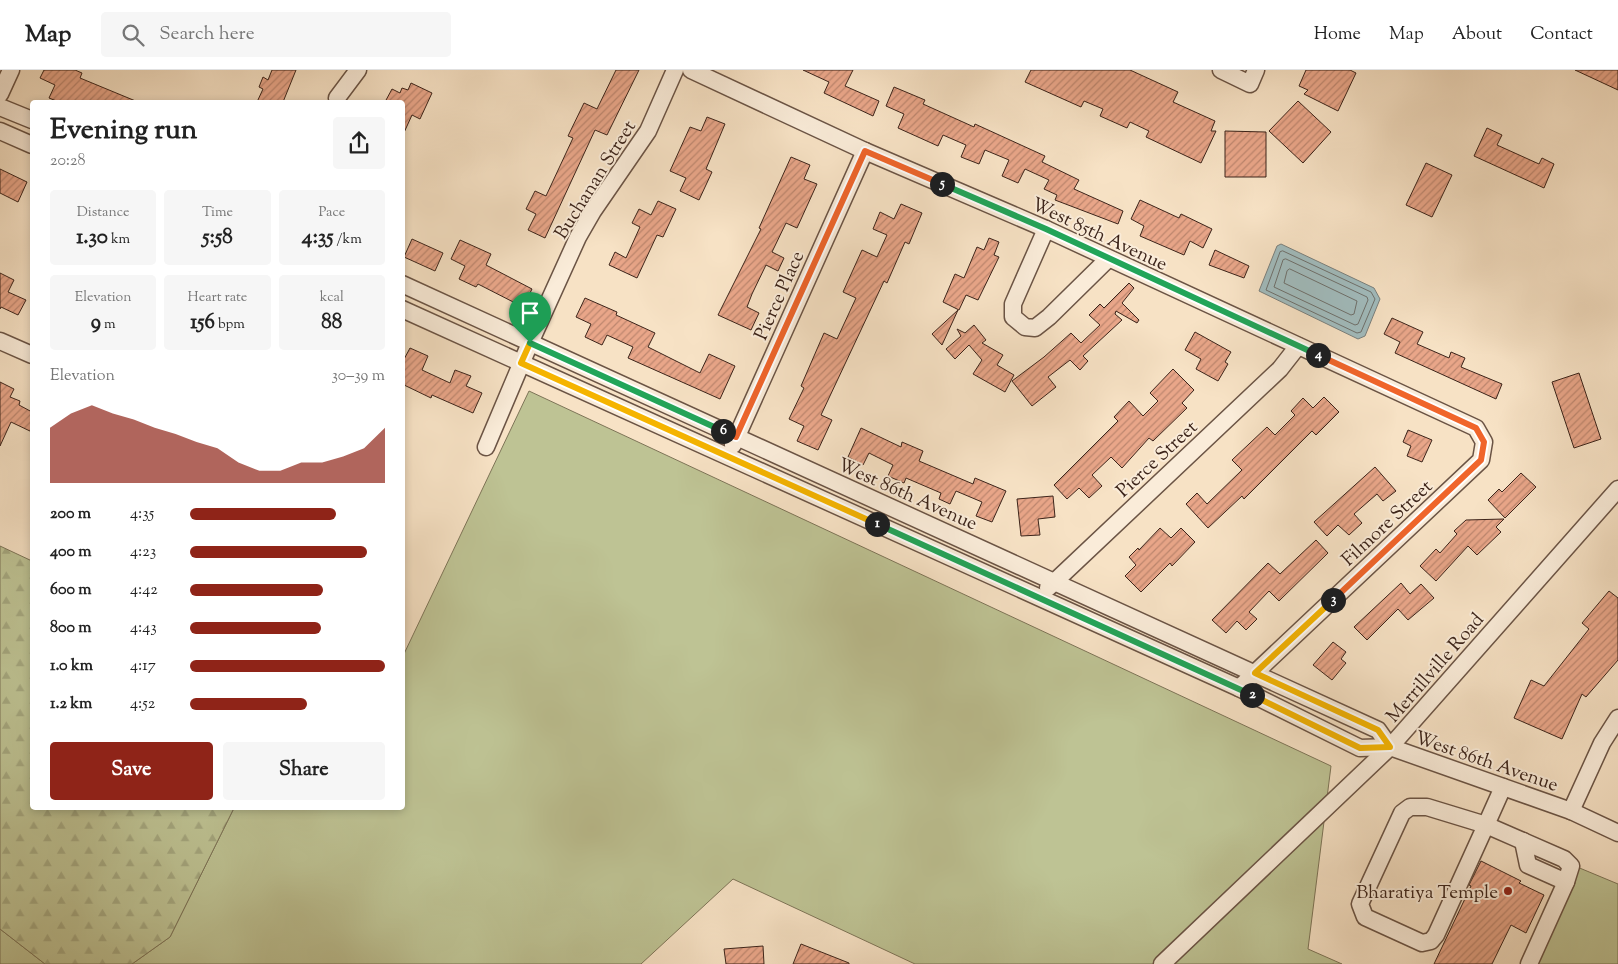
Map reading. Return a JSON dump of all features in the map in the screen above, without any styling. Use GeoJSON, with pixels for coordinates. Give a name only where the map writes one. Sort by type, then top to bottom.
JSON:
{"type":"FeatureCollection","features":[{"type":"Feature","properties":{"kind":"street"},"geometry":{"type":"LineString","coordinates":[[0,94],[11,70]]}},
{"type":"Feature","properties":{"kind":"street"},"geometry":{"type":"LineString","coordinates":[[336,100],[343,70]]}},
{"type":"Feature","properties":{"kind":"street"},"geometry":{"type":"LineString","coordinates":[[336,100],[358,70]]}},
{"type":"Feature","properties":{"kind":"street","name":"Buchanan Street"},"geometry":{"type":"LineString","coordinates":[[486,447],[521,363],[578,237],[593,211],[648,131],[675,70]]}},
{"type":"Feature","properties":{"kind":"street","name":"West 85th Avenue"},"geometry":{"type":"LineString","coordinates":[[691,70],[865,151],[1046,229],[1476,428],[1484,442]]}},
{"type":"Feature","properties":{"kind":"street"},"geometry":{"type":"LineString","coordinates":[[1221,70],[1253,77]]}},
{"type":"Feature","properties":{"kind":"street"},"geometry":{"type":"LineString","coordinates":[[0,107],[30,119]]}},
{"type":"Feature","properties":{"kind":"street"},"geometry":{"type":"LineString","coordinates":[[0,131],[30,144]]}},
{"type":"Feature","properties":{"kind":"street","name":"Pierce Place"},"geometry":{"type":"LineString","coordinates":[[728,456],[865,151]]}},
{"type":"Feature","properties":{"kind":"street"},"geometry":{"type":"LineString","coordinates":[[1046,229],[1012,304],[1012,317],[1025,327],[1035,328],[1049,317],[1108,259]]}},
{"type":"Feature","properties":{"kind":"street","name":"West 86th Avenue"},"geometry":{"type":"LineString","coordinates":[[405,285],[1378,730],[1390,747]]}},
{"type":"Feature","properties":{"kind":"street","name":"West 86th Avenue"},"geometry":{"type":"LineString","coordinates":[[405,310],[1239,688],[1360,748],[1390,747],[1571,811],[1618,832]]}},
{"type":"Feature","properties":{"kind":"street"},"geometry":{"type":"LineString","coordinates":[[0,341],[30,354]]}},
{"type":"Feature","properties":{"kind":"street","name":"Pierce Street"},"geometry":{"type":"LineString","coordinates":[[1038,597],[1280,369],[1298,346]]}},
{"type":"Feature","properties":{"kind":"street","name":"Filmore Street"},"geometry":{"type":"LineString","coordinates":[[1239,688],[1481,460],[1484,442]]}},
{"type":"Feature","properties":{"kind":"street","name":"Merrillville Road"},"geometry":{"type":"LineString","coordinates":[[1162,964],[1390,747],[1618,489]]}},
{"type":"Feature","properties":{"kind":"street"},"geometry":{"type":"LineString","coordinates":[[1571,811],[1602,743],[1618,718]]}},
{"type":"Feature","properties":{"kind":"street"},"geometry":{"type":"LineString","coordinates":[[1503,787],[1486,825],[1436,935],[1431,941],[1422,943],[1365,918],[1360,904],[1402,813],[1410,807],[1427,807],[1486,825],[1552,854],[1571,866],[1566,882],[1529,964]]}},
{"type":"Feature","properties":{"kind":"street"},"geometry":{"type":"LineString","coordinates":[[1523,841],[1528,865],[1566,882]]}},
{"type":"Feature","properties":{"kind":"street"},"geometry":{"type":"LineString","coordinates":[[1545,872],[1552,854]]}},
{"type":"Feature","properties":{"kind":"green space"},"geometry":{"type":"Polygon","coordinates":[[[529,391],[1331,766],[1308,949],[1342,964],[915,964],[733,879],[641,964],[132,964],[170,937],[233,810],[405,810],[405,652],[529,391]]]}},
{"type":"Feature","properties":{"kind":"green space"},"geometry":{"type":"Polygon","coordinates":[[[0,546],[30,560],[30,810],[233,810],[170,937],[132,964],[45,964],[0,929],[0,546]]]}},
{"type":"Feature","properties":{"kind":"green space"},"geometry":{"type":"Polygon","coordinates":[[[1570,864],[1618,884],[1618,964],[1531,964],[1570,864]]]}},
{"type":"Feature","properties":{"kind":"green space"},"geometry":{"type":"Polygon","coordinates":[[[0,929],[45,964],[0,964],[0,929]]]}},
{"type":"Feature","properties":{"kind":"water"},"geometry":{"type":"Polygon","coordinates":[[[1281,244],[1374,288],[1380,299],[1365,336],[1358,339],[1259,291],[1277,246],[1281,244]]]}},
{"type":"Feature","properties":{"kind":"building"},"geometry":{"type":"Polygon","coordinates":[[[44,70],[75,70],[82,73],[80,78],[133,100],[54,100],[49,98],[55,85],[40,78],[44,70]]]}},
{"type":"Feature","properties":{"kind":"building"},"geometry":{"type":"Polygon","coordinates":[[[272,70],[296,70],[284,100],[258,100],[263,89],[259,87],[263,77],[268,80],[272,70]]]}},
{"type":"Feature","properties":{"kind":"building"},"geometry":{"type":"Polygon","coordinates":[[[616,70],[639,70],[607,135],[595,130],[545,238],[528,230],[536,214],[526,209],[535,191],[546,196],[573,138],[568,136],[584,103],[597,109],[616,70]]]}},
{"type":"Feature","properties":{"kind":"building"},"geometry":{"type":"Polygon","coordinates":[[[803,70],[853,70],[845,86],[879,101],[873,116],[824,93],[829,82],[803,70]]]}},
{"type":"Feature","properties":{"kind":"building"},"geometry":{"type":"Polygon","coordinates":[[[1031,70],[1130,70],[1178,92],[1173,102],[1215,121],[1211,131],[1216,131],[1201,163],[1146,137],[1149,131],[1130,122],[1127,128],[1100,116],[1103,109],[1084,101],[1081,107],[1025,82],[1031,70]]]}},
{"type":"Feature","properties":{"kind":"building"},"geometry":{"type":"Polygon","coordinates":[[[1306,70],[1350,70],[1356,73],[1338,111],[1304,94],[1308,90],[1299,86],[1306,70]]]}},
{"type":"Feature","properties":{"kind":"building"},"geometry":{"type":"Polygon","coordinates":[[[1575,70],[1618,70],[1618,90],[1575,70]]]}},
{"type":"Feature","properties":{"kind":"building"},"geometry":{"type":"Polygon","coordinates":[[[411,83],[432,93],[420,119],[412,115],[405,130],[405,100],[386,100],[392,89],[400,93],[402,88],[408,90],[411,83]]]}},
{"type":"Feature","properties":{"kind":"building"},"geometry":{"type":"Polygon","coordinates":[[[894,87],[925,100],[923,104],[974,127],[975,124],[1045,156],[1042,162],[1079,180],[1074,189],[1123,211],[1118,224],[1055,200],[1057,195],[1044,189],[1049,180],[1025,169],[1018,183],[1002,176],[1009,160],[985,150],[979,164],[961,157],[966,145],[943,135],[938,146],[898,128],[904,114],[886,106],[894,87]]]}},
{"type":"Feature","properties":{"kind":"building"},"geometry":{"type":"Polygon","coordinates":[[[1298,101],[1331,132],[1303,163],[1269,131],[1298,101]]]}},
{"type":"Feature","properties":{"kind":"building"},"geometry":{"type":"Polygon","coordinates":[[[707,117],[725,124],[706,169],[712,172],[699,200],[680,191],[686,178],[670,171],[690,127],[701,131],[707,117]]]}},
{"type":"Feature","properties":{"kind":"building"},"geometry":{"type":"Polygon","coordinates":[[[1487,128],[1502,135],[1497,145],[1539,164],[1542,158],[1554,164],[1544,188],[1474,156],[1487,128]]]}},
{"type":"Feature","properties":{"kind":"building"},"geometry":{"type":"Polygon","coordinates":[[[1225,131],[1266,132],[1266,177],[1225,177],[1225,131]]]}},
{"type":"Feature","properties":{"kind":"building"},"geometry":{"type":"Polygon","coordinates":[[[791,157],[810,165],[804,179],[817,184],[797,228],[786,223],[772,252],[784,258],[778,271],[766,265],[752,294],[747,307],[759,313],[751,330],[718,315],[761,229],[759,228],[791,157]]]}},
{"type":"Feature","properties":{"kind":"building"},"geometry":{"type":"Polygon","coordinates":[[[1426,163],[1452,175],[1432,217],[1406,205],[1426,163]]]}},
{"type":"Feature","properties":{"kind":"building"},"geometry":{"type":"Polygon","coordinates":[[[0,169],[27,182],[18,202],[0,193],[0,169]]]}},
{"type":"Feature","properties":{"kind":"building"},"geometry":{"type":"Polygon","coordinates":[[[1140,200],[1179,218],[1181,214],[1212,229],[1203,248],[1190,241],[1184,255],[1140,236],[1144,226],[1131,219],[1140,200]]]}},
{"type":"Feature","properties":{"kind":"building"},"geometry":{"type":"Polygon","coordinates":[[[658,201],[676,209],[663,237],[657,235],[637,278],[609,265],[615,252],[626,258],[640,227],[632,223],[639,209],[651,215],[658,201]]]}},
{"type":"Feature","properties":{"kind":"building"},"geometry":{"type":"Polygon","coordinates":[[[901,204],[922,213],[909,244],[905,242],[887,283],[884,281],[821,415],[832,420],[818,450],[797,441],[804,426],[789,419],[804,388],[801,386],[824,333],[837,339],[856,298],[843,292],[862,250],[877,257],[887,235],[873,229],[880,212],[894,219],[901,204]]]}},
{"type":"Feature","properties":{"kind":"building"},"geometry":{"type":"Polygon","coordinates":[[[989,238],[999,242],[994,255],[999,257],[978,300],[966,295],[959,310],[943,302],[955,274],[964,278],[977,247],[984,250],[989,238]]]}},
{"type":"Feature","properties":{"kind":"building"},"geometry":{"type":"Polygon","coordinates":[[[412,239],[443,253],[435,271],[405,257],[412,239]]]}},
{"type":"Feature","properties":{"kind":"building"},"geometry":{"type":"Polygon","coordinates":[[[460,240],[491,254],[486,265],[532,289],[523,307],[478,284],[476,287],[459,279],[465,266],[451,259],[460,240]]]}},
{"type":"Feature","properties":{"kind":"building"},"geometry":{"type":"Polygon","coordinates":[[[1215,250],[1249,266],[1244,278],[1209,265],[1215,250]]]}},
{"type":"Feature","properties":{"kind":"building"},"geometry":{"type":"Polygon","coordinates":[[[0,273],[14,280],[8,292],[26,300],[18,315],[1,307],[0,309],[0,273]]]}},
{"type":"Feature","properties":{"kind":"building"},"geometry":{"type":"Polygon","coordinates":[[[1129,283],[1134,288],[1122,303],[1139,320],[1137,323],[1116,311],[1115,314],[1122,320],[1083,356],[1088,361],[1080,370],[1070,360],[1048,377],[1056,387],[1032,406],[1012,381],[1044,357],[1071,333],[1081,343],[1100,325],[1089,315],[1100,304],[1104,308],[1129,283]]]}},
{"type":"Feature","properties":{"kind":"building"},"geometry":{"type":"Polygon","coordinates":[[[585,298],[617,312],[616,315],[655,333],[648,347],[700,373],[709,354],[735,366],[720,399],[628,358],[633,347],[607,335],[602,345],[585,337],[591,324],[576,317],[585,298]]]}},
{"type":"Feature","properties":{"kind":"building"},"geometry":{"type":"Polygon","coordinates":[[[958,310],[942,345],[932,334],[958,310]]]}},
{"type":"Feature","properties":{"kind":"building"},"geometry":{"type":"Polygon","coordinates":[[[1392,318],[1423,332],[1417,344],[1449,358],[1451,352],[1465,358],[1461,367],[1502,384],[1496,399],[1395,353],[1400,342],[1384,334],[1392,318]]]}},
{"type":"Feature","properties":{"kind":"building"},"geometry":{"type":"Polygon","coordinates":[[[974,325],[986,340],[982,343],[1003,355],[997,365],[1014,375],[1005,392],[973,374],[982,360],[969,345],[955,359],[946,349],[961,336],[957,329],[965,333],[974,325]]]}},
{"type":"Feature","properties":{"kind":"building"},"geometry":{"type":"Polygon","coordinates":[[[1195,332],[1231,352],[1225,362],[1228,364],[1218,381],[1196,369],[1201,359],[1185,350],[1195,332]]]}},
{"type":"Feature","properties":{"kind":"building"},"geometry":{"type":"Polygon","coordinates":[[[410,348],[428,356],[422,370],[450,383],[455,370],[471,376],[466,386],[482,393],[473,413],[432,395],[431,398],[405,385],[405,357],[410,348]]]}},
{"type":"Feature","properties":{"kind":"building"},"geometry":{"type":"Polygon","coordinates":[[[1173,369],[1194,390],[1182,403],[1187,408],[1153,441],[1149,438],[1122,468],[1111,457],[1092,475],[1102,486],[1089,498],[1079,488],[1067,499],[1054,485],[1118,421],[1114,417],[1129,401],[1143,416],[1158,401],[1150,393],[1173,369]]]}},
{"type":"Feature","properties":{"kind":"building"},"geometry":{"type":"Polygon","coordinates":[[[1579,373],[1601,439],[1574,448],[1552,382],[1579,373]]]}},
{"type":"Feature","properties":{"kind":"building"},"geometry":{"type":"Polygon","coordinates":[[[0,382],[14,389],[10,397],[20,401],[19,405],[30,411],[30,431],[11,422],[0,446],[0,382]]]}},
{"type":"Feature","properties":{"kind":"building"},"geometry":{"type":"Polygon","coordinates":[[[1324,397],[1339,412],[1316,435],[1312,431],[1244,499],[1242,496],[1208,528],[1186,504],[1197,493],[1207,504],[1242,470],[1232,460],[1267,427],[1275,435],[1295,415],[1291,411],[1303,398],[1313,408],[1324,397]]]}},
{"type":"Feature","properties":{"kind":"building"},"geometry":{"type":"Polygon","coordinates":[[[861,428],[901,447],[902,442],[923,451],[919,461],[973,484],[975,478],[1006,491],[992,522],[976,516],[982,502],[956,491],[950,504],[939,499],[941,493],[906,478],[904,483],[888,476],[893,465],[869,453],[863,465],[848,457],[861,428]]]}},
{"type":"Feature","properties":{"kind":"building"},"geometry":{"type":"Polygon","coordinates":[[[1408,430],[1432,440],[1422,462],[1407,456],[1411,446],[1403,442],[1408,430]]]}},
{"type":"Feature","properties":{"kind":"building"},"geometry":{"type":"Polygon","coordinates":[[[1375,467],[1396,491],[1383,501],[1377,494],[1354,514],[1362,523],[1349,535],[1338,525],[1327,536],[1314,522],[1375,467]]]}},
{"type":"Feature","properties":{"kind":"building"},"geometry":{"type":"Polygon","coordinates":[[[1521,473],[1536,487],[1505,518],[1488,500],[1499,489],[1502,492],[1521,473]]]}},
{"type":"Feature","properties":{"kind":"building"},"geometry":{"type":"Polygon","coordinates":[[[1053,496],[1055,517],[1038,519],[1040,535],[1021,536],[1017,499],[1053,496]]]}},
{"type":"Feature","properties":{"kind":"building"},"geometry":{"type":"Polygon","coordinates":[[[1504,519],[1496,527],[1501,532],[1477,555],[1468,546],[1436,581],[1420,566],[1436,549],[1440,553],[1457,534],[1454,531],[1466,520],[1504,519]]]}},
{"type":"Feature","properties":{"kind":"building"},"geometry":{"type":"Polygon","coordinates":[[[1160,528],[1171,538],[1181,528],[1195,542],[1172,566],[1170,563],[1141,592],[1125,576],[1136,565],[1129,557],[1138,548],[1139,550],[1160,528]]]}},
{"type":"Feature","properties":{"kind":"building"},"geometry":{"type":"Polygon","coordinates":[[[1316,540],[1328,553],[1279,601],[1269,591],[1249,612],[1257,619],[1246,630],[1237,621],[1226,633],[1212,620],[1268,563],[1280,574],[1316,540]]]}},
{"type":"Feature","properties":{"kind":"building"},"geometry":{"type":"Polygon","coordinates":[[[1401,583],[1410,594],[1421,584],[1434,598],[1408,620],[1398,609],[1367,640],[1354,627],[1401,583]]]}},
{"type":"Feature","properties":{"kind":"building"},"geometry":{"type":"Polygon","coordinates":[[[1609,591],[1618,598],[1618,660],[1586,697],[1582,694],[1562,739],[1514,718],[1531,680],[1544,686],[1589,629],[1582,623],[1609,591]]]}},
{"type":"Feature","properties":{"kind":"building"},"geometry":{"type":"Polygon","coordinates":[[[1333,642],[1346,652],[1341,659],[1346,663],[1332,680],[1313,665],[1333,642]]]}},
{"type":"Feature","properties":{"kind":"building"},"geometry":{"type":"Polygon","coordinates":[[[1481,861],[1544,895],[1526,933],[1511,925],[1492,964],[1434,964],[1471,886],[1469,885],[1481,861]]]}},
{"type":"Feature","properties":{"kind":"building"},"geometry":{"type":"Polygon","coordinates":[[[801,944],[849,963],[849,964],[793,964],[801,944]]]}},
{"type":"Feature","properties":{"kind":"building"},"geometry":{"type":"Polygon","coordinates":[[[763,946],[764,964],[726,964],[724,949],[763,946]]]}},
{"type":"Feature","properties":{"kind":"place","name":"Bharatiya Temple"},"geometry":{"type":"Point","coordinates":[1508,891]}},
{"type":"Feature","properties":{"kind":"route"},"geometry":{"type":"LineString","coordinates":[[865,151],[1046,229],[1476,428],[1484,442],[1481,460],[1255,673],[1378,730],[1390,747],[1360,748],[1239,688],[521,363],[530,343],[736,437],[865,151]]}}]}
